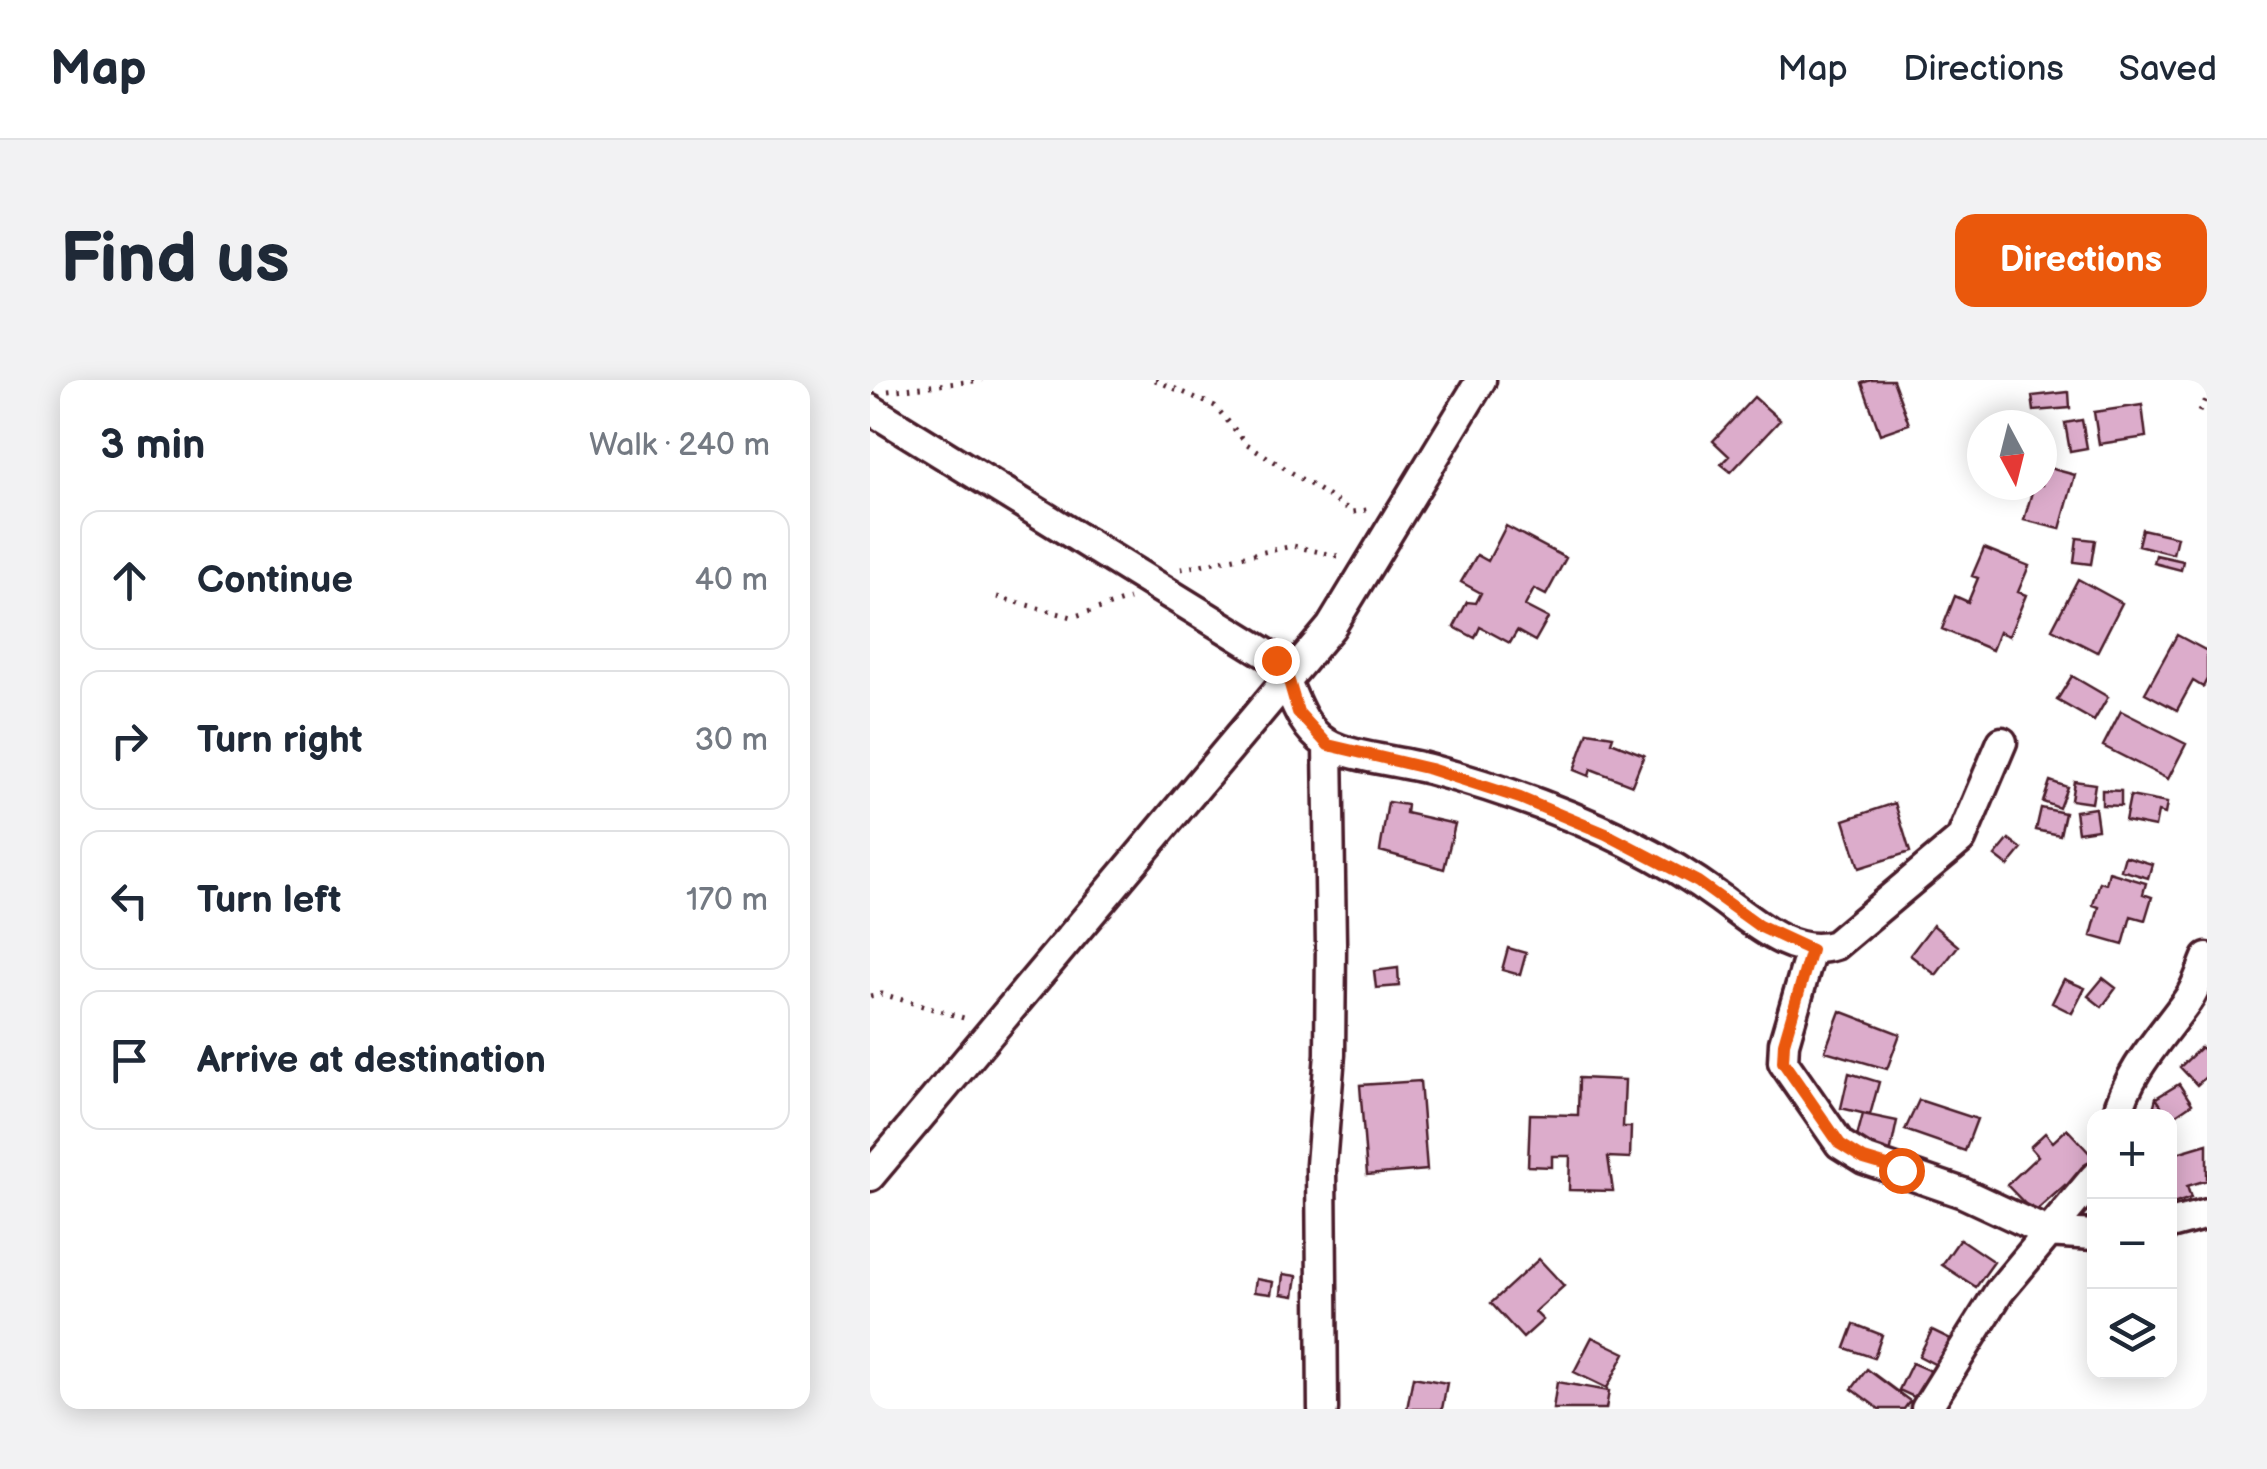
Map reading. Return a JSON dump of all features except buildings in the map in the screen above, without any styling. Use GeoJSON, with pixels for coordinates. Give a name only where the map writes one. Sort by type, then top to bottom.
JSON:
{"type":"FeatureCollection","features":[{"type":"Feature","properties":{"kind":"street"},"geometry":{"type":"LineString","coordinates":[[870,1176],[1331,627],[1480,380]]}},
{"type":"Feature","properties":{"kind":"street"},"geometry":{"type":"LineString","coordinates":[[870,409],[1276,660],[1289,681],[1298,712],[1328,745],[1466,780],[1606,834],[1698,882],[1759,926],[1811,950],[1835,945],[1961,839],[2002,742]]}},
{"type":"Feature","properties":{"kind":"street"},"geometry":{"type":"LineString","coordinates":[[1323,1409],[1322,1164],[1330,962],[1328,745]]}},
{"type":"Feature","properties":{"kind":"street"},"geometry":{"type":"LineString","coordinates":[[1811,950],[1784,1043],[1783,1062],[1840,1144],[1864,1159],[1963,1193],[2046,1232],[2087,1235]]}},
{"type":"Feature","properties":{"kind":"street"},"geometry":{"type":"LineString","coordinates":[[2120,1109],[2128,1087],[2162,1031],[2189,999],[2207,958]]}},
{"type":"Feature","properties":{"kind":"street"},"geometry":{"type":"LineString","coordinates":[[1926,1409],[1999,1292],[2087,1186]]}},
{"type":"Feature","properties":{"kind":"street"},"geometry":{"type":"LineString","coordinates":[[2177,1222],[2207,1214]]}},
{"type":"Feature","properties":{"kind":"path"},"geometry":{"type":"LineString","coordinates":[[870,393],[982,380]]}},
{"type":"Feature","properties":{"kind":"path"},"geometry":{"type":"LineString","coordinates":[[1154,380],[1214,406],[1247,444],[1353,512],[1404,506]]}},
{"type":"Feature","properties":{"kind":"path"},"geometry":{"type":"LineString","coordinates":[[2199,412],[2207,395]]}},
{"type":"Feature","properties":{"kind":"path"},"geometry":{"type":"LineString","coordinates":[[870,996],[882,994],[994,1028]]}},
{"type":"Feature","properties":{"kind":"route"},"geometry":{"type":"LineString","coordinates":[[1276,660],[1289,681],[1298,712],[1328,745],[1430,769],[1520,798],[1606,834],[1698,882],[1759,926],[1795,946],[1811,950],[1784,1043],[1783,1062],[1840,1144],[1864,1159],[1901,1170]]}}]}
